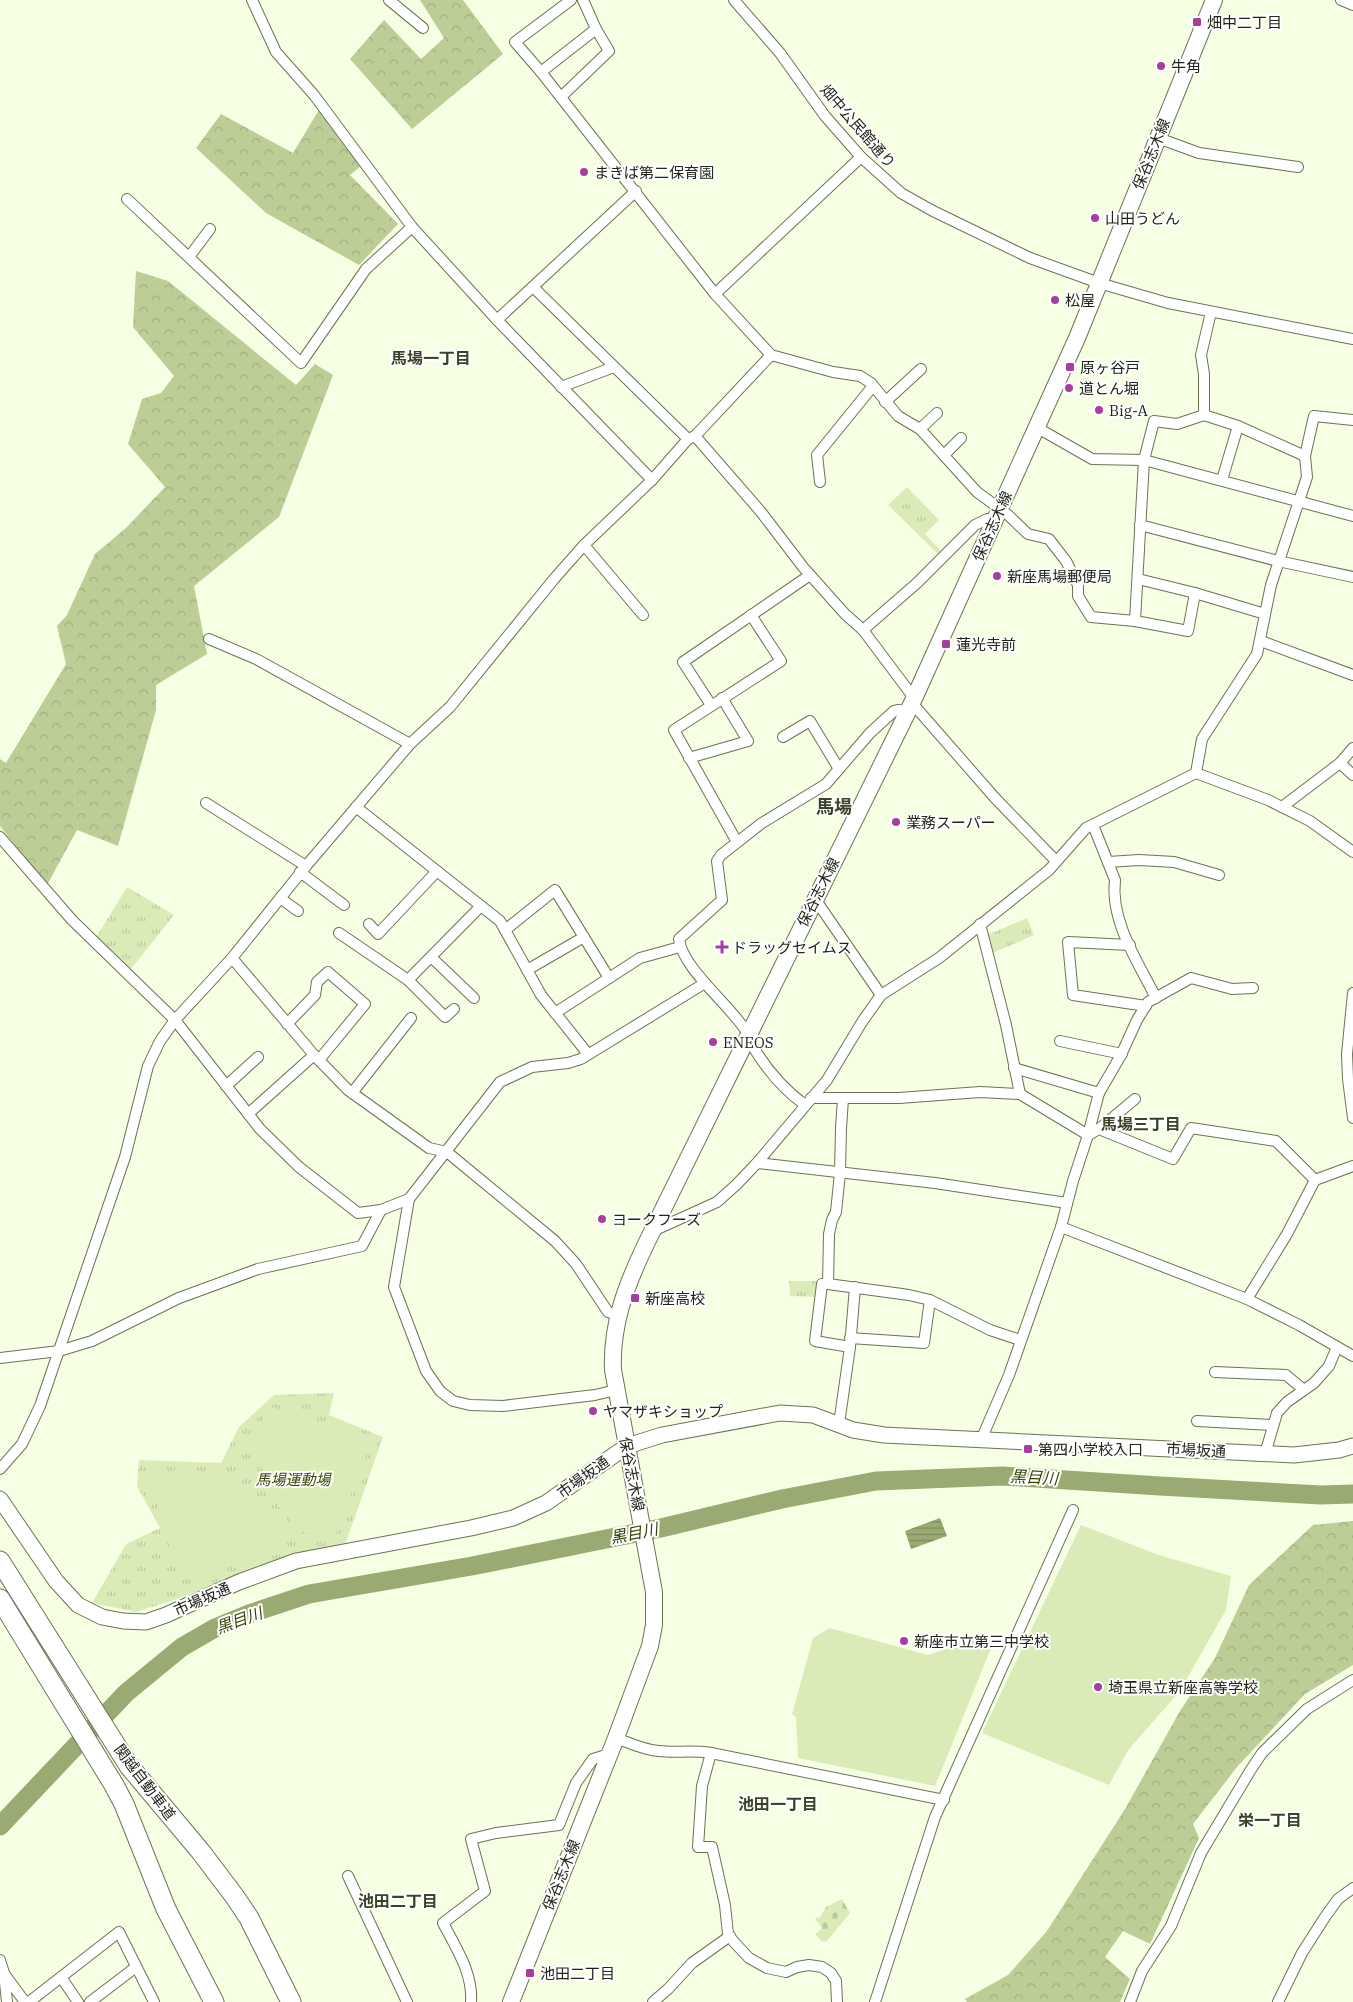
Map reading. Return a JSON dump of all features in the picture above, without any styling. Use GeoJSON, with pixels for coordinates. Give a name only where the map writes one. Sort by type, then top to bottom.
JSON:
{"type":"FeatureCollection","features":[{"type":"Feature","properties":{"kind":"highway","name":"関越自動車道"},"geometry":{"type":"LineString","coordinates":[[0,1561],[144,1786],[201,1852],[236,1897],[249,1918],[291,2002]]}},
{"type":"Feature","properties":{"kind":"highway","name":"関越自動車道"},"geometry":{"type":"LineString","coordinates":[[3,1603],[124,1804],[166,1909],[214,2002]]}},
{"type":"Feature","properties":{"kind":"main road","name":"保谷志木線"},"geometry":{"type":"LineString","coordinates":[[511,2002],[616,1738],[653,1636],[655,1607],[650,1565],[616,1390],[612,1356],[618,1315],[628,1283],[912,704],[1099,283],[1214,0]]}},
{"type":"Feature","properties":{"kind":"street"},"geometry":{"type":"LineString","coordinates":[[252,0],[276,52],[314,95],[412,227],[497,320],[652,480]]}},
{"type":"Feature","properties":{"kind":"street"},"geometry":{"type":"LineString","coordinates":[[389,0],[423,28]]}},
{"type":"Feature","properties":{"kind":"street"},"geometry":{"type":"LineString","coordinates":[[571,0],[515,42],[636,191],[715,294],[771,355],[833,372],[860,376],[874,386],[898,416],[920,429],[997,514],[1028,534],[1049,539],[1066,561],[1078,585],[1078,596],[1091,617],[1135,621],[1188,631],[1195,593]]}},
{"type":"Feature","properties":{"kind":"street"},"geometry":{"type":"LineString","coordinates":[[561,98],[609,51],[596,29],[583,0]]}},
{"type":"Feature","properties":{"kind":"street","name":"畑中公民館通り"},"geometry":{"type":"LineString","coordinates":[[734,0],[780,53],[825,116],[861,157],[901,193],[932,211],[1030,258],[1099,283],[1168,303],[1353,339]]}},
{"type":"Feature","properties":{"kind":"street"},"geometry":{"type":"LineString","coordinates":[[1341,0],[1353,4]]}},
{"type":"Feature","properties":{"kind":"street"},"geometry":{"type":"LineString","coordinates":[[541,72],[596,29]]}},
{"type":"Feature","properties":{"kind":"street"},"geometry":{"type":"LineString","coordinates":[[1158,138],[1199,153],[1298,167]]}},
{"type":"Feature","properties":{"kind":"street"},"geometry":{"type":"LineString","coordinates":[[715,294],[861,157]]}},
{"type":"Feature","properties":{"kind":"street"},"geometry":{"type":"LineString","coordinates":[[497,320],[636,191]]}},
{"type":"Feature","properties":{"kind":"street"},"geometry":{"type":"LineString","coordinates":[[127,199],[301,363],[366,268],[412,227]]}},
{"type":"Feature","properties":{"kind":"street"},"geometry":{"type":"LineString","coordinates":[[189,258],[210,229]]}},
{"type":"Feature","properties":{"kind":"street"},"geometry":{"type":"LineString","coordinates":[[533,287],[614,367],[691,438],[762,512],[810,575],[845,614],[863,630],[912,704],[995,798],[1056,861]]}},
{"type":"Feature","properties":{"kind":"street"},"geometry":{"type":"LineString","coordinates":[[1204,414],[1204,374],[1201,355],[1211,312]]}},
{"type":"Feature","properties":{"kind":"street"},"geometry":{"type":"LineString","coordinates":[[0,1469],[22,1444],[40,1406],[125,1158],[148,1066],[160,1041],[175,1020],[232,958],[303,869],[410,744],[450,707],[584,545],[652,480],[771,355]]}},
{"type":"Feature","properties":{"kind":"street"},"geometry":{"type":"LineString","coordinates":[[561,387],[614,367]]}},
{"type":"Feature","properties":{"kind":"street"},"geometry":{"type":"LineString","coordinates":[[885,402],[920,369]]}},
{"type":"Feature","properties":{"kind":"street"},"geometry":{"type":"LineString","coordinates":[[820,482],[817,455],[874,386]]}},
{"type":"Feature","properties":{"kind":"street"},"geometry":{"type":"LineString","coordinates":[[920,429],[937,413]]}},
{"type":"Feature","properties":{"kind":"street"},"geometry":{"type":"LineString","coordinates":[[1135,621],[1144,460],[1154,421],[1177,424],[1204,414],[1238,426],[1306,456]]}},
{"type":"Feature","properties":{"kind":"street"},"geometry":{"type":"LineString","coordinates":[[1196,773],[1202,739],[1257,654],[1278,561],[1307,476],[1306,456],[1314,416],[1353,420]]}},
{"type":"Feature","properties":{"kind":"street"},"geometry":{"type":"LineString","coordinates":[[1222,480],[1238,426]]}},
{"type":"Feature","properties":{"kind":"street"},"geometry":{"type":"LineString","coordinates":[[1036,427],[1092,459],[1144,460],[1353,516]]}},
{"type":"Feature","properties":{"kind":"street"},"geometry":{"type":"LineString","coordinates":[[944,455],[962,438]]}},
{"type":"Feature","properties":{"kind":"street"},"geometry":{"type":"LineString","coordinates":[[863,630],[917,583],[975,525],[997,514]]}},
{"type":"Feature","properties":{"kind":"street"},"geometry":{"type":"LineString","coordinates":[[1140,525],[1278,561],[1353,577]]}},
{"type":"Feature","properties":{"kind":"street"},"geometry":{"type":"LineString","coordinates":[[584,545],[643,615]]}},
{"type":"Feature","properties":{"kind":"street"},"geometry":{"type":"LineString","coordinates":[[711,705],[683,662],[810,575]]}},
{"type":"Feature","properties":{"kind":"street"},"geometry":{"type":"LineString","coordinates":[[1138,580],[1195,593],[1265,614]]}},
{"type":"Feature","properties":{"kind":"street"},"geometry":{"type":"LineString","coordinates":[[737,842],[674,730],[780,661],[751,615]]}},
{"type":"Feature","properties":{"kind":"street"},"geometry":{"type":"LineString","coordinates":[[209,640],[256,659],[410,744]]}},
{"type":"Feature","properties":{"kind":"street"},"geometry":{"type":"LineString","coordinates":[[1261,641],[1353,675]]}},
{"type":"Feature","properties":{"kind":"street"},"geometry":{"type":"LineString","coordinates":[[690,758],[748,741],[722,698]]}},
{"type":"Feature","properties":{"kind":"street"},"geometry":{"type":"LineString","coordinates":[[912,704],[894,711],[870,733],[826,784],[762,823],[721,856],[717,861],[722,900],[680,939],[681,951],[705,983],[746,1031],[752,1045],[778,1082],[808,1102],[980,1092],[1020,1094],[1088,1135]]}},
{"type":"Feature","properties":{"kind":"street"},"geometry":{"type":"LineString","coordinates":[[783,737],[810,722],[840,769]]}},
{"type":"Feature","properties":{"kind":"street"},"geometry":{"type":"LineString","coordinates":[[1282,807],[1340,762],[1353,748]]}},
{"type":"Feature","properties":{"kind":"street"},"geometry":{"type":"LineString","coordinates":[[1340,762],[1353,775]]}},
{"type":"Feature","properties":{"kind":"street"},"geometry":{"type":"LineString","coordinates":[[653,1231],[717,1202],[757,1163],[827,1080],[862,1022],[881,995],[939,958],[1049,870],[1086,828],[1196,773],[1282,807],[1310,821],[1353,852]]}},
{"type":"Feature","properties":{"kind":"street"},"geometry":{"type":"LineString","coordinates":[[206,803],[303,869],[344,905]]}},
{"type":"Feature","properties":{"kind":"street"},"geometry":{"type":"LineString","coordinates":[[356,807],[500,921],[541,996],[588,1054]]}},
{"type":"Feature","properties":{"kind":"street"},"geometry":{"type":"LineString","coordinates":[[1093,825],[1115,880],[1116,914],[1156,998]]}},
{"type":"Feature","properties":{"kind":"street"},"geometry":{"type":"LineString","coordinates":[[0,837],[72,920],[175,1020],[260,1129],[299,1167],[358,1212],[380,1210],[409,1198],[447,1152],[500,1082],[532,1067],[568,1063],[588,1054],[705,983]]}},
{"type":"Feature","properties":{"kind":"street"},"geometry":{"type":"LineString","coordinates":[[1108,862],[1139,860],[1174,862],[1204,866],[1219,876]]}},
{"type":"Feature","properties":{"kind":"street"},"geometry":{"type":"LineString","coordinates":[[369,924],[378,934],[437,871]]}},
{"type":"Feature","properties":{"kind":"street"},"geometry":{"type":"LineString","coordinates":[[505,930],[554,890],[609,978]]}},
{"type":"Feature","properties":{"kind":"street"},"geometry":{"type":"LineString","coordinates":[[280,898],[298,911]]}},
{"type":"Feature","properties":{"kind":"street"},"geometry":{"type":"LineString","coordinates":[[815,899],[881,995]]}},
{"type":"Feature","properties":{"kind":"street"},"geometry":{"type":"LineString","coordinates":[[408,980],[481,906]]}},
{"type":"Feature","properties":{"kind":"street"},"geometry":{"type":"LineString","coordinates":[[980,924],[1006,1025],[1020,1094]]}},
{"type":"Feature","properties":{"kind":"street"},"geometry":{"type":"LineString","coordinates":[[339,933],[408,980],[446,1017],[454,1010]]}},
{"type":"Feature","properties":{"kind":"street"},"geometry":{"type":"LineString","coordinates":[[527,970],[584,937]]}},
{"type":"Feature","properties":{"kind":"street"},"geometry":{"type":"LineString","coordinates":[[1130,945],[1068,942],[1073,995],[1146,1006]]}},
{"type":"Feature","properties":{"kind":"street"},"geometry":{"type":"LineString","coordinates":[[555,1012],[640,958],[680,947]]}},
{"type":"Feature","properties":{"kind":"street"},"geometry":{"type":"LineString","coordinates":[[431,957],[474,998]]}},
{"type":"Feature","properties":{"kind":"street"},"geometry":{"type":"LineString","coordinates":[[232,958],[317,1058],[352,1093],[429,1148],[447,1152],[556,1241],[576,1264],[608,1312],[618,1315]]}},
{"type":"Feature","properties":{"kind":"street"},"geometry":{"type":"LineString","coordinates":[[248,1114],[317,1058],[365,1004],[328,972],[317,982],[315,995],[287,1024]]}},
{"type":"Feature","properties":{"kind":"street"},"geometry":{"type":"LineString","coordinates":[[980,1440],[1009,1375],[1061,1227],[1099,1093],[1122,1054],[1136,1020],[1148,1002],[1191,978],[1232,989],[1253,988]]}},
{"type":"Feature","properties":{"kind":"street"},"geometry":{"type":"LineString","coordinates":[[1353,993],[1347,1054],[1353,1118]]}},
{"type":"Feature","properties":{"kind":"street"},"geometry":{"type":"LineString","coordinates":[[352,1093],[411,1018]]}},
{"type":"Feature","properties":{"kind":"street"},"geometry":{"type":"LineString","coordinates":[[1060,1041],[1122,1054]]}},
{"type":"Feature","properties":{"kind":"street"},"geometry":{"type":"LineString","coordinates":[[226,1086],[258,1057]]}},
{"type":"Feature","properties":{"kind":"street"},"geometry":{"type":"LineString","coordinates":[[1014,1068],[1099,1093]]}},
{"type":"Feature","properties":{"kind":"street"},"geometry":{"type":"LineString","coordinates":[[828,1284],[830,1234],[832,1220],[836,1212],[840,1173],[843,1099]]}},
{"type":"Feature","properties":{"kind":"street"},"geometry":{"type":"LineString","coordinates":[[1088,1135],[1099,1129],[1135,1099]]}},
{"type":"Feature","properties":{"kind":"street"},"geometry":{"type":"LineString","coordinates":[[1099,1129],[1173,1159],[1191,1128],[1276,1141],[1315,1180]]}},
{"type":"Feature","properties":{"kind":"street"},"geometry":{"type":"LineString","coordinates":[[757,1163],[935,1184],[1067,1204]]}},
{"type":"Feature","properties":{"kind":"street"},"geometry":{"type":"LineString","coordinates":[[1247,1299],[1287,1234],[1315,1180],[1353,1166]]}},
{"type":"Feature","properties":{"kind":"street"},"geometry":{"type":"LineString","coordinates":[[409,1198],[394,1287],[426,1371],[440,1391],[453,1401],[470,1405],[503,1406],[595,1395],[616,1390]]}},
{"type":"Feature","properties":{"kind":"street"},"geometry":{"type":"LineString","coordinates":[[0,1358],[59,1351],[92,1341],[179,1298],[258,1269],[362,1246],[380,1210]]}},
{"type":"Feature","properties":{"kind":"street"},"geometry":{"type":"LineString","coordinates":[[1061,1227],[1247,1299],[1353,1356]]}},
{"type":"Feature","properties":{"kind":"street"},"geometry":{"type":"LineString","coordinates":[[930,1300],[924,1343],[815,1341],[822,1284],[909,1295],[930,1300],[990,1330],[1020,1340]]}},
{"type":"Feature","properties":{"kind":"street"},"geometry":{"type":"LineString","coordinates":[[839,1424],[855,1287]]}},
{"type":"Feature","properties":{"kind":"street"},"geometry":{"type":"LineString","coordinates":[[1265,1454],[1276,1413],[1287,1402],[1314,1383],[1329,1366],[1337,1347]]}},
{"type":"Feature","properties":{"kind":"street"},"geometry":{"type":"LineString","coordinates":[[1215,1372],[1286,1375],[1304,1390]]}},
{"type":"Feature","properties":{"kind":"street","name":"市場坂通"},"geometry":{"type":"LineString","coordinates":[[0,1499],[56,1581],[78,1605],[102,1617],[123,1621],[146,1622],[239,1582],[296,1561],[453,1532],[513,1518],[546,1503],[627,1446],[662,1435],[780,1413],[813,1415],[870,1434],[1265,1454],[1312,1454],[1353,1446]]}},
{"type":"Feature","properties":{"kind":"street"},"geometry":{"type":"LineString","coordinates":[[1197,1421],[1273,1425]]}},
{"type":"Feature","properties":{"kind":"street"},"geometry":{"type":"LineString","coordinates":[[875,2002],[935,1816],[944,1800],[1073,1510]]}},
{"type":"Feature","properties":{"kind":"street"},"geometry":{"type":"LineString","coordinates":[[1130,2002],[1142,1970],[1171,1926],[1202,1853],[1250,1771],[1262,1754],[1307,1709],[1353,1680]]}},
{"type":"Feature","properties":{"kind":"street"},"geometry":{"type":"LineString","coordinates":[[616,1738],[660,1752],[696,1750],[944,1800]]}},
{"type":"Feature","properties":{"kind":"street"},"geometry":{"type":"LineString","coordinates":[[711,1753],[702,1786],[698,1847],[712,1848],[730,1936],[749,1958],[767,1968],[786,1972],[790,1969],[809,1965],[822,1967],[831,1973],[836,1981],[837,2002]]}},
{"type":"Feature","properties":{"kind":"street"},"geometry":{"type":"LineString","coordinates":[[471,2002],[466,1967],[443,1923],[485,1890],[471,1840],[496,1833],[559,1825],[576,1783],[593,1759],[609,1754]]}},
{"type":"Feature","properties":{"kind":"street"},"geometry":{"type":"LineString","coordinates":[[348,1876],[406,2002]]}},
{"type":"Feature","properties":{"kind":"street"},"geometry":{"type":"LineString","coordinates":[[1278,2002],[1302,1953],[1325,1917],[1338,1899],[1353,1888]]}},
{"type":"Feature","properties":{"kind":"street"},"geometry":{"type":"LineString","coordinates":[[2,1972],[27,2002],[119,1932],[154,2002]]}},
{"type":"Feature","properties":{"kind":"street"},"geometry":{"type":"LineString","coordinates":[[653,2002],[692,1963],[730,1936]]}},
{"type":"Feature","properties":{"kind":"street"},"geometry":{"type":"LineString","coordinates":[[0,1960],[6,2002]]}},
{"type":"Feature","properties":{"kind":"street"},"geometry":{"type":"LineString","coordinates":[[90,2002],[136,1967]]}},
{"type":"Feature","properties":{"kind":"street"},"geometry":{"type":"LineString","coordinates":[[60,1977],[78,2002]]}},
{"type":"Feature","properties":{"kind":"green space"},"geometry":{"type":"Polygon","coordinates":[[[420,0],[463,0],[503,54],[412,129],[350,59],[384,20],[421,59],[444,38],[420,0]]]}},
{"type":"Feature","properties":{"kind":"green space"},"geometry":{"type":"Polygon","coordinates":[[[319,110],[361,166],[350,175],[398,224],[359,265],[266,213],[196,148],[221,114],[293,153],[319,110]]]}},
{"type":"Feature","properties":{"kind":"green space"},"geometry":{"type":"Polygon","coordinates":[[[136,271],[168,281],[296,385],[315,364],[333,375],[279,517],[194,586],[207,654],[156,685],[156,710],[118,846],[77,830],[47,885],[0,826],[0,759],[6,763],[66,664],[57,626],[67,615],[95,554],[126,528],[165,487],[128,444],[142,399],[161,393],[174,376],[133,327],[136,271]]]}},
{"type":"Feature","properties":{"kind":"green space"},"geometry":{"type":"Polygon","coordinates":[[[907,487],[939,520],[925,534],[942,552],[939,555],[888,505],[907,487]]]}},
{"type":"Feature","properties":{"kind":"green space"},"geometry":{"type":"Polygon","coordinates":[[[127,887],[174,915],[127,974],[94,941],[127,887]]]}},
{"type":"Feature","properties":{"kind":"green space"},"geometry":{"type":"Polygon","coordinates":[[[1027,918],[1034,935],[993,953],[985,936],[1027,918]]]}},
{"type":"Feature","properties":{"kind":"green space"},"geometry":{"type":"Polygon","coordinates":[[[789,1281],[819,1281],[817,1297],[790,1296],[789,1281]]]}},
{"type":"Feature","properties":{"kind":"green space","name":"馬場運動場"},"geometry":{"type":"Polygon","coordinates":[[[334,1393],[329,1415],[383,1437],[345,1545],[291,1555],[177,1599],[136,1612],[92,1603],[126,1544],[160,1528],[137,1486],[139,1460],[221,1463],[239,1427],[274,1395],[334,1393]]]}},
{"type":"Feature","properties":{"kind":"green space"},"geometry":{"type":"Polygon","coordinates":[[[269,1406],[372,1440],[333,1541],[300,1531],[274,1501],[260,1464],[255,1433],[269,1406]]]}},
{"type":"Feature","properties":{"kind":"green space"},"geometry":{"type":"Polygon","coordinates":[[[186,1468],[238,1480],[260,1498],[277,1523],[288,1552],[180,1579],[149,1476],[186,1468]]]}},
{"type":"Feature","properties":{"kind":"green space"},"geometry":{"type":"Polygon","coordinates":[[[1353,1521],[1353,1665],[1305,1694],[1237,1767],[1193,1824],[1199,1838],[1150,1944],[1123,1931],[1105,1957],[1130,1979],[1120,2002],[967,2002],[965,1999],[1008,1975],[1047,1931],[1125,1809],[1180,1711],[1215,1658],[1249,1585],[1313,1525],[1353,1521]]]}},
{"type":"Feature","properties":{"kind":"green space"},"geometry":{"type":"Polygon","coordinates":[[[1081,1525],[1159,1555],[1231,1576],[1226,1610],[1180,1691],[1129,1749],[1109,1785],[982,1733],[1081,1525]]]}},
{"type":"Feature","properties":{"kind":"green space"},"geometry":{"type":"Polygon","coordinates":[[[830,1628],[928,1655],[985,1636],[994,1641],[935,1786],[798,1758],[796,1717],[792,1714],[813,1638],[830,1628]]]}},
{"type":"Feature","properties":{"kind":"green space"},"geometry":{"type":"Polygon","coordinates":[[[842,1899],[850,1913],[826,1942],[821,1941],[816,1934],[822,1928],[815,1919],[820,1917],[826,1907],[842,1899]]]}},
{"type":"Feature","properties":{"kind":"shaded area"},"geometry":{"type":"Polygon","coordinates":[[[940,1518],[947,1536],[911,1549],[905,1531],[940,1518]]]}},
{"type":"Feature","properties":{"kind":"waterway","name":"黒目川"},"geometry":{"type":"LineString","coordinates":[[0,1826],[126,1693],[182,1647],[215,1628],[249,1614],[309,1594],[472,1566],[661,1528],[782,1499],[876,1481],[1003,1476],[1321,1495],[1353,1494]]}},
{"type":"Feature","properties":{"kind":"place","name":"畑中二丁目"},"geometry":{"type":"Point","coordinates":[1197,22]}},
{"type":"Feature","properties":{"kind":"place","name":"牛角"},"geometry":{"type":"Point","coordinates":[1161,66]}},
{"type":"Feature","properties":{"kind":"place","name":"まきば第二保育園"},"geometry":{"type":"Point","coordinates":[584,172]}},
{"type":"Feature","properties":{"kind":"place","name":"山田うどん"},"geometry":{"type":"Point","coordinates":[1095,218]}},
{"type":"Feature","properties":{"kind":"place","name":"松屋"},"geometry":{"type":"Point","coordinates":[1055,300]}},
{"type":"Feature","properties":{"kind":"place","name":"原ヶ谷戸"},"geometry":{"type":"Point","coordinates":[1070,367]}},
{"type":"Feature","properties":{"kind":"place","name":"道とん堀"},"geometry":{"type":"Point","coordinates":[1069,388]}},
{"type":"Feature","properties":{"kind":"place","name":"Big-A"},"geometry":{"type":"Point","coordinates":[1099,410]}},
{"type":"Feature","properties":{"kind":"place","name":"新座馬場郵便局"},"geometry":{"type":"Point","coordinates":[997,576]}},
{"type":"Feature","properties":{"kind":"place","name":"蓮光寺前"},"geometry":{"type":"Point","coordinates":[946,644]}},
{"type":"Feature","properties":{"kind":"place","name":"業務スーパー"},"geometry":{"type":"Point","coordinates":[896,822]}},
{"type":"Feature","properties":{"kind":"place","name":"ドラッグセイムス"},"geometry":{"type":"Point","coordinates":[722,947]}},
{"type":"Feature","properties":{"kind":"place","name":"ENEOS"},"geometry":{"type":"Point","coordinates":[713,1042]}},
{"type":"Feature","properties":{"kind":"place","name":"ヨークフーズ"},"geometry":{"type":"Point","coordinates":[602,1219]}},
{"type":"Feature","properties":{"kind":"place","name":"新座高校"},"geometry":{"type":"Point","coordinates":[635,1298]}},
{"type":"Feature","properties":{"kind":"place","name":"ヤマザキショップ"},"geometry":{"type":"Point","coordinates":[593,1411]}},
{"type":"Feature","properties":{"kind":"place","name":"第四小学校入口"},"geometry":{"type":"Point","coordinates":[1028,1449]}},
{"type":"Feature","properties":{"kind":"place","name":"新座市立第三中学校"},"geometry":{"type":"Point","coordinates":[904,1641]}},
{"type":"Feature","properties":{"kind":"place","name":"埼玉県立新座高等学校"},"geometry":{"type":"Point","coordinates":[1098,1687]}},
{"type":"Feature","properties":{"kind":"place","name":"池田二丁目"},"geometry":{"type":"Point","coordinates":[530,1973]}},
{"type":"Feature","properties":{"kind":"district","name":"馬場一丁目"},"geometry":{"type":"Point","coordinates":[431,358]}},
{"type":"Feature","properties":{"kind":"district","name":"馬場"},"geometry":{"type":"Point","coordinates":[834,806]}},
{"type":"Feature","properties":{"kind":"district","name":"馬場三丁目"},"geometry":{"type":"Point","coordinates":[1141,1124]}},
{"type":"Feature","properties":{"kind":"district","name":"池田一丁目"},"geometry":{"type":"Point","coordinates":[778,1804]}},
{"type":"Feature","properties":{"kind":"district","name":"栄一丁目"},"geometry":{"type":"Point","coordinates":[1270,1820]}},
{"type":"Feature","properties":{"kind":"district","name":"池田二丁目"},"geometry":{"type":"Point","coordinates":[398,1901]}}]}
